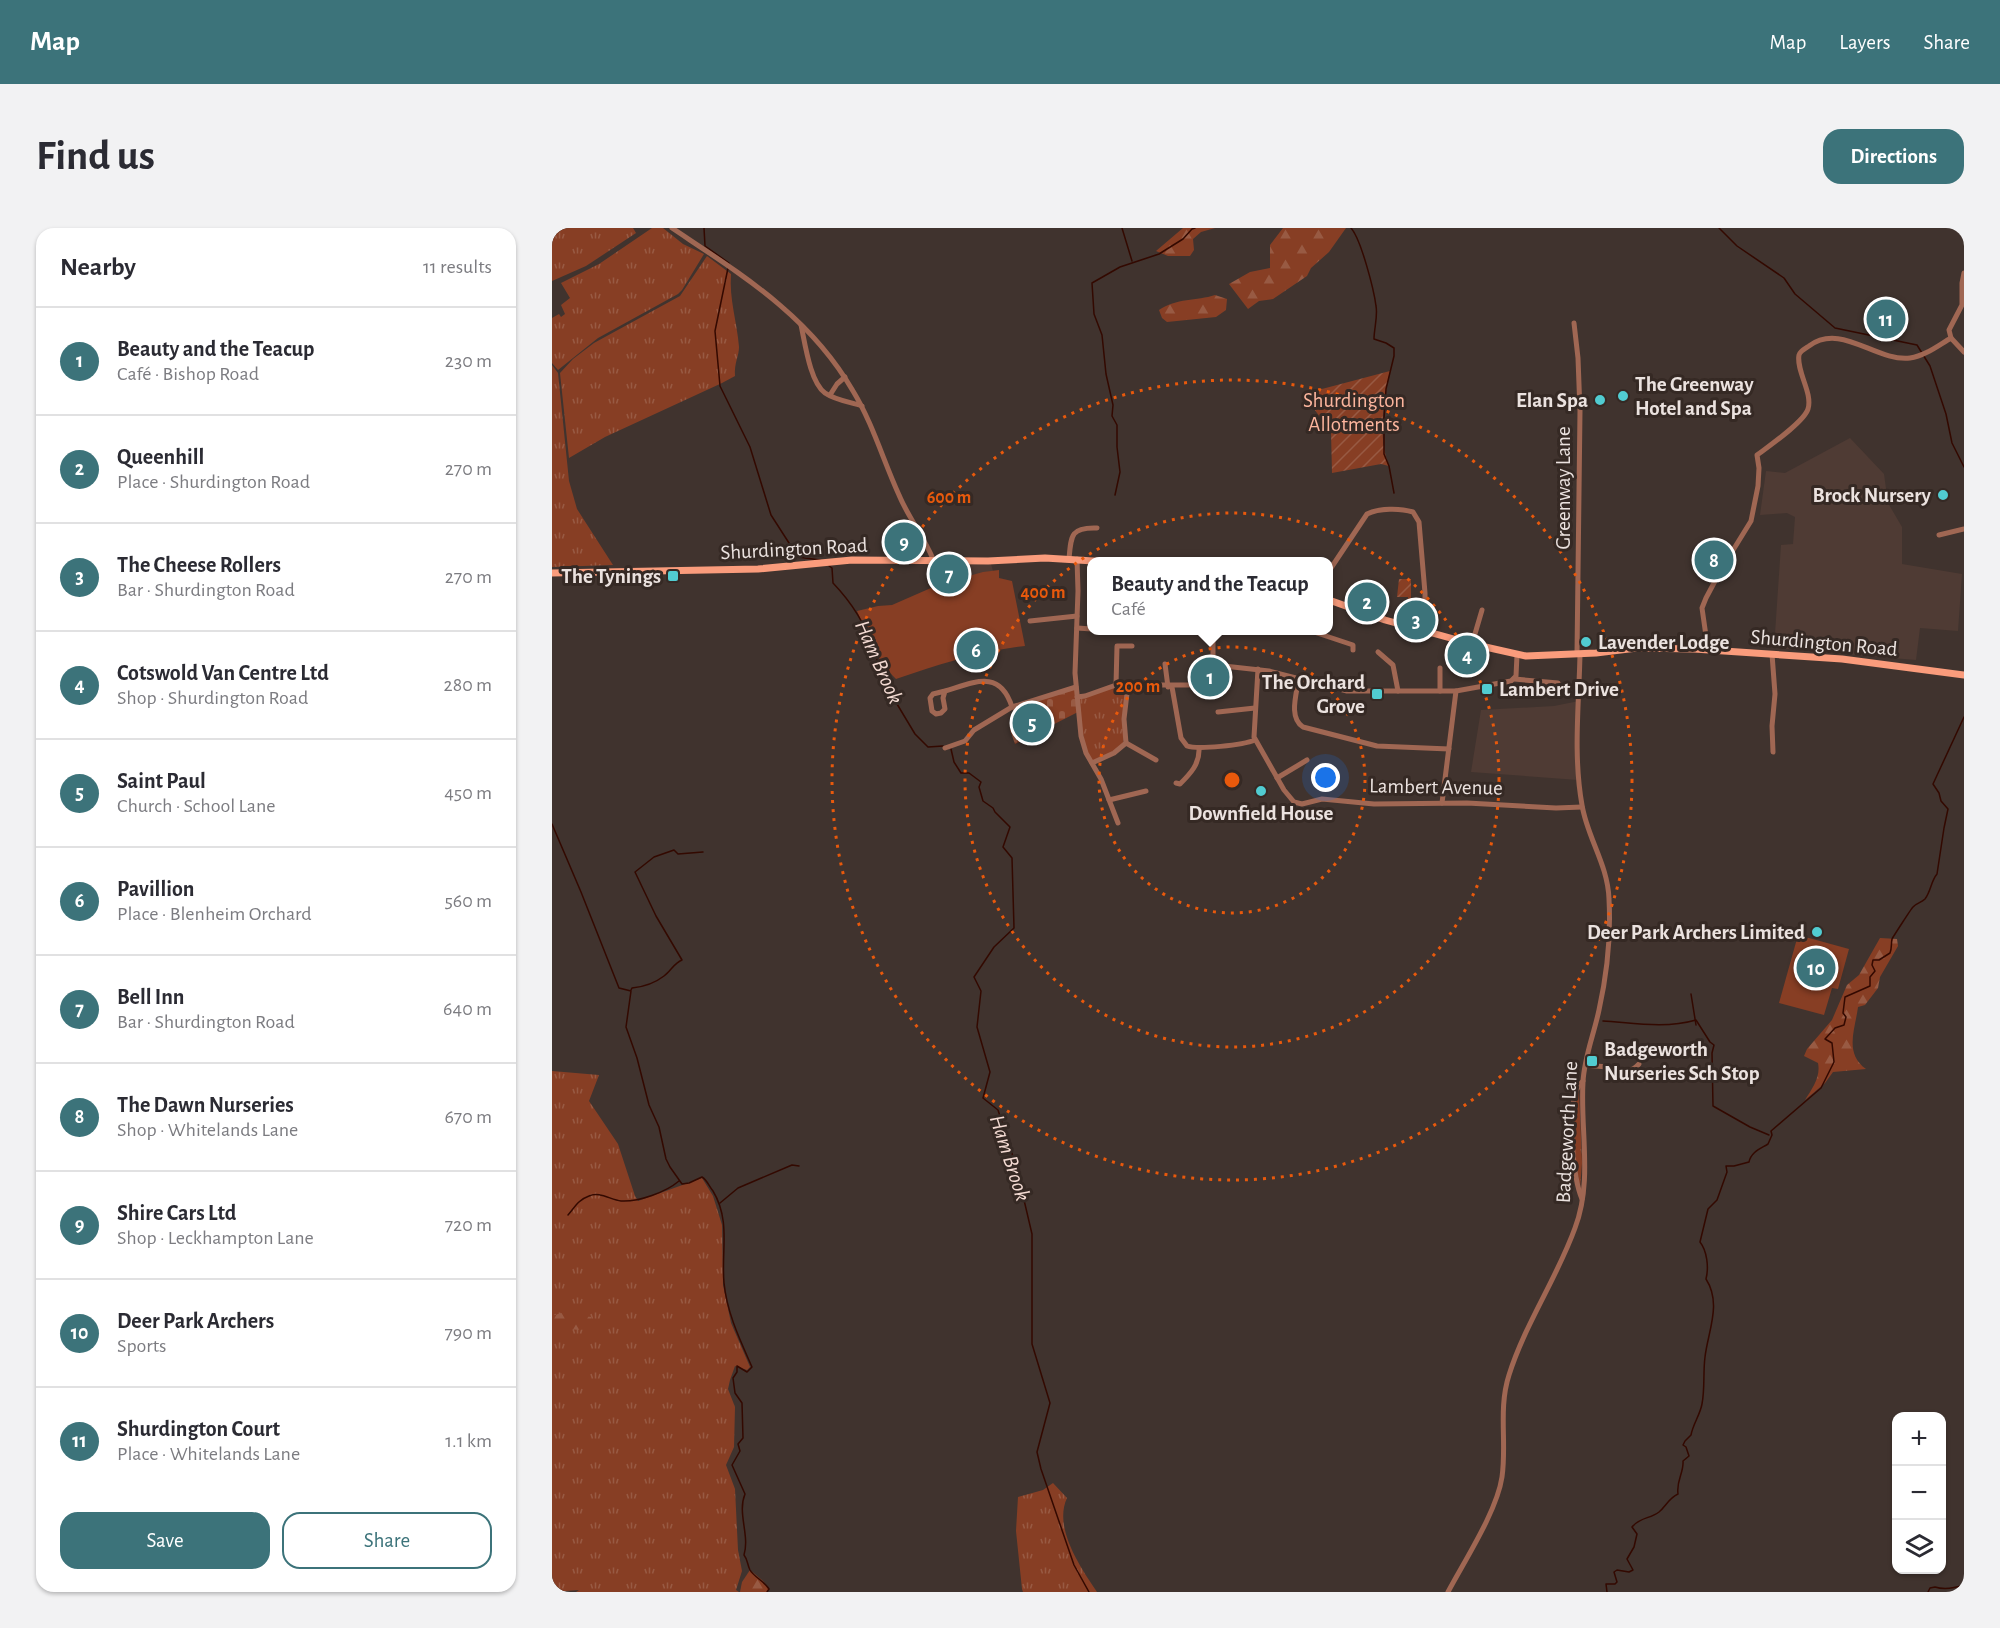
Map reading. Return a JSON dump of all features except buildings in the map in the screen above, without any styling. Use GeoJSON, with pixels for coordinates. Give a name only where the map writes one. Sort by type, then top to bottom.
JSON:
{"type":"FeatureCollection","features":[{"type":"Feature","properties":{"kind":"main road","name":"Shurdington Road"},"geometry":{"type":"LineString","coordinates":[[552,573],[758,569],[852,560],[1087,560]]}},
{"type":"Feature","properties":{"kind":"main road","name":"Shurdington Road"},"geometry":{"type":"LineString","coordinates":[[1333,601],[1385,620],[1517,655],[1579,654],[1637,648],[1708,650],[1842,659],[1964,675]]}},
{"type":"Feature","properties":{"kind":"street"},"geometry":{"type":"LineString","coordinates":[[672,228],[758,286],[801,322],[834,360],[862,406],[900,498],[933,559]]}},
{"type":"Feature","properties":{"kind":"street"},"geometry":{"type":"LineString","coordinates":[[1964,273],[1962,305],[1949,330],[1952,338],[1964,352]]}},
{"type":"Feature","properties":{"kind":"street"},"geometry":{"type":"LineString","coordinates":[[801,322],[816,382],[830,395],[862,406]]}},
{"type":"Feature","properties":{"kind":"street","name":"Greenway Lane"},"geometry":{"type":"LineString","coordinates":[[1574,323],[1580,411],[1579,654]]}},
{"type":"Feature","properties":{"kind":"street"},"geometry":{"type":"LineString","coordinates":[[1708,650],[1702,608],[1722,568],[1751,521],[1758,486],[1757,455],[1791,428],[1809,408],[1800,354],[1816,341],[1831,338],[1908,358],[1927,352],[1952,338]]}},
{"type":"Feature","properties":{"kind":"street"},"geometry":{"type":"LineString","coordinates":[[830,395],[837,384],[846,377]]}},
{"type":"Feature","properties":{"kind":"street"},"geometry":{"type":"LineString","coordinates":[[1333,566],[1367,514],[1373,511],[1397,509],[1413,512],[1419,522],[1425,593],[1425,631]]}},
{"type":"Feature","properties":{"kind":"street"},"geometry":{"type":"LineString","coordinates":[[1097,528],[1083,528],[1074,533],[1071,540],[1077,616],[1076,687],[1081,736],[1086,753],[1101,779],[1118,823]]}},
{"type":"Feature","properties":{"kind":"street"},"geometry":{"type":"LineString","coordinates":[[1939,535],[1964,529]]}},
{"type":"Feature","properties":{"kind":"street"},"geometry":{"type":"LineString","coordinates":[[1472,644],[1482,610]]}},
{"type":"Feature","properties":{"kind":"street"},"geometry":{"type":"LineString","coordinates":[[1030,621],[1077,616]]}},
{"type":"Feature","properties":{"kind":"street"},"geometry":{"type":"LineString","coordinates":[[1077,628],[1087,629]]}},
{"type":"Feature","properties":{"kind":"street"},"geometry":{"type":"LineString","coordinates":[[1213,635],[1213,666]]}},
{"type":"Feature","properties":{"kind":"street"},"geometry":{"type":"LineString","coordinates":[[1323,635],[1353,645]]}},
{"type":"Feature","properties":{"kind":"street"},"geometry":{"type":"LineString","coordinates":[[1116,685],[1117,646],[1132,646]]}},
{"type":"Feature","properties":{"kind":"street"},"geometry":{"type":"LineString","coordinates":[[1378,652],[1393,665],[1398,691]]}},
{"type":"Feature","properties":{"kind":"street","name":"Badgeworth Lane"},"geometry":{"type":"LineString","coordinates":[[1448,1592],[1497,1498],[1502,1476],[1503,1402],[1509,1375],[1575,1228],[1582,1198],[1585,1150],[1583,1081],[1606,968],[1609,897],[1606,873],[1582,807],[1577,746],[1579,654]]}},
{"type":"Feature","properties":{"kind":"street"},"geometry":{"type":"LineString","coordinates":[[1772,654],[1775,694],[1772,726],[1773,752]]}},
{"type":"Feature","properties":{"kind":"street"},"geometry":{"type":"LineString","coordinates":[[1077,697],[1116,685],[1191,686],[1213,666],[1258,669],[1299,677],[1342,690],[1456,691],[1509,682],[1514,678],[1517,655]]}},
{"type":"Feature","properties":{"kind":"street"},"geometry":{"type":"LineString","coordinates":[[1164,664],[1182,740],[1189,747],[1199,748],[1255,740]]}},
{"type":"Feature","properties":{"kind":"street"},"geometry":{"type":"LineString","coordinates":[[1440,668],[1440,692]]}},
{"type":"Feature","properties":{"kind":"street"},"geometry":{"type":"LineString","coordinates":[[1258,669],[1255,740],[1277,778],[1307,760]]}},
{"type":"Feature","properties":{"kind":"street"},"geometry":{"type":"LineString","coordinates":[[1299,677],[1294,715],[1303,727],[1377,746],[1449,749]]}},
{"type":"Feature","properties":{"kind":"street"},"geometry":{"type":"LineString","coordinates":[[1514,678],[1558,683]]}},
{"type":"Feature","properties":{"kind":"street"},"geometry":{"type":"LineString","coordinates":[[945,690],[943,698],[945,709],[936,714],[932,709],[930,698],[933,694],[945,690],[977,681],[992,682],[1005,691],[1012,707]]}},
{"type":"Feature","properties":{"kind":"street"},"geometry":{"type":"LineString","coordinates":[[1126,743],[1124,719],[1128,685]]}},
{"type":"Feature","properties":{"kind":"street"},"geometry":{"type":"LineString","coordinates":[[1191,686],[1202,696],[1207,696],[1216,685]]}},
{"type":"Feature","properties":{"kind":"street"},"geometry":{"type":"LineString","coordinates":[[945,748],[965,741],[974,730],[1012,707],[1076,687]]}},
{"type":"Feature","properties":{"kind":"street"},"geometry":{"type":"LineString","coordinates":[[1442,803],[1456,691]]}},
{"type":"Feature","properties":{"kind":"street"},"geometry":{"type":"LineString","coordinates":[[1218,712],[1255,708]]}},
{"type":"Feature","properties":{"kind":"street"},"geometry":{"type":"LineString","coordinates":[[1126,743],[1156,760]]}},
{"type":"Feature","properties":{"kind":"street"},"geometry":{"type":"LineString","coordinates":[[1092,763],[1114,753],[1126,743]]}},
{"type":"Feature","properties":{"kind":"street"},"geometry":{"type":"LineString","coordinates":[[1179,786],[1194,769],[1200,752],[1199,748]]}},
{"type":"Feature","properties":{"kind":"street","name":"Lambert Avenue"},"geometry":{"type":"LineString","coordinates":[[1277,778],[1291,800],[1302,804],[1323,799],[1374,804],[1483,803],[1556,808],[1582,807]]}},
{"type":"Feature","properties":{"kind":"street"},"geometry":{"type":"LineString","coordinates":[[1109,800],[1146,791]]}},
{"type":"Feature","properties":{"kind":"street"},"geometry":{"type":"LineString","coordinates":[[1586,1065],[1608,1067],[1626,1072],[1633,1070],[1639,1064]]}},
{"type":"Feature","properties":{"kind":"street"},"geometry":{"type":"LineString","coordinates":[[1582,1198],[1578,1189],[1572,1125],[1577,1089],[1583,1081]]}},
{"type":"Feature","properties":{"kind":"shaded area"},"geometry":{"type":"Polygon","coordinates":[[[1850,438],[1884,474],[1888,503],[1902,527],[1902,564],[1962,574],[1958,631],[1920,628],[1916,660],[1774,648],[1781,545],[1793,544],[1795,517],[1787,513],[1760,515],[1766,471],[1785,473],[1850,438]]]}},
{"type":"Feature","properties":{"kind":"shaded area"},"geometry":{"type":"Polygon","coordinates":[[[952,564],[957,567],[958,565],[991,564],[993,571],[939,584],[940,574],[937,565],[952,564]]]}},
{"type":"Feature","properties":{"kind":"shaded area"},"geometry":{"type":"Polygon","coordinates":[[[1579,701],[1578,780],[1471,772],[1481,710],[1554,706],[1579,701]]]}},
{"type":"Feature","properties":{"kind":"green space"},"geometry":{"type":"Polygon","coordinates":[[[552,228],[633,228],[636,233],[586,266],[552,281],[552,228]]]}},
{"type":"Feature","properties":{"kind":"green space"},"geometry":{"type":"Polygon","coordinates":[[[652,228],[663,228],[683,244],[704,254],[682,290],[598,338],[558,370],[552,363],[552,318],[565,314],[561,305],[570,298],[561,283],[599,264],[652,228]]]}},
{"type":"Feature","properties":{"kind":"green space"},"geometry":{"type":"Polygon","coordinates":[[[1183,228],[1215,228],[1201,232],[1193,239],[1194,250],[1190,256],[1168,256],[1156,251],[1183,228]]]}},
{"type":"Feature","properties":{"kind":"green space"},"geometry":{"type":"Polygon","coordinates":[[[1283,228],[1346,228],[1329,252],[1311,268],[1307,276],[1273,299],[1259,301],[1248,309],[1229,284],[1250,272],[1270,268],[1270,245],[1283,228]]]}},
{"type":"Feature","properties":{"kind":"green space"},"geometry":{"type":"Polygon","coordinates":[[[707,256],[731,274],[731,292],[739,347],[735,376],[605,437],[569,458],[560,373],[573,359],[594,343],[680,296],[707,256]]]}},
{"type":"Feature","properties":{"kind":"green space"},"geometry":{"type":"Polygon","coordinates":[[[1215,295],[1227,299],[1226,310],[1216,317],[1167,322],[1162,318],[1159,310],[1172,303],[1215,295]]]}},
{"type":"Feature","properties":{"kind":"green space"},"geometry":{"type":"Polygon","coordinates":[[[552,365],[558,373],[569,481],[577,509],[613,565],[552,567],[552,365]]]}},
{"type":"Feature","properties":{"kind":"green space","name":"Shurdington Allotments"},"geometry":{"type":"Polygon","coordinates":[[[1390,371],[1383,419],[1384,444],[1389,466],[1381,464],[1332,473],[1331,432],[1303,394],[1390,371]]]}},
{"type":"Feature","properties":{"kind":"green space"},"geometry":{"type":"Polygon","coordinates":[[[999,570],[999,578],[1012,581],[1025,646],[975,655],[896,679],[889,672],[868,638],[857,611],[892,605],[940,584],[999,570]]]}},
{"type":"Feature","properties":{"kind":"green space"},"geometry":{"type":"Polygon","coordinates":[[[1399,579],[1411,579],[1411,598],[1420,599],[1421,619],[1410,617],[1410,613],[1407,612],[1408,597],[1397,597],[1399,579]]]}},
{"type":"Feature","properties":{"kind":"green space"},"geometry":{"type":"Polygon","coordinates":[[[1116,685],[1127,697],[1123,746],[1092,763],[1086,753],[1077,697],[1116,685]]]}},
{"type":"Feature","properties":{"kind":"green space"},"geometry":{"type":"Polygon","coordinates":[[[1076,687],[1078,712],[1015,744],[1010,730],[1019,725],[1012,707],[1076,687]]]}},
{"type":"Feature","properties":{"kind":"green space"},"geometry":{"type":"Polygon","coordinates":[[[1798,935],[1849,949],[1838,989],[1832,988],[1824,1015],[1779,1003],[1798,935]]]}},
{"type":"Feature","properties":{"kind":"green space"},"geometry":{"type":"Polygon","coordinates":[[[1880,938],[1897,939],[1898,946],[1880,977],[1878,988],[1865,1005],[1858,1007],[1853,1033],[1853,1048],[1859,1063],[1866,1069],[1833,1072],[1825,1083],[1805,1100],[1815,1083],[1819,1068],[1818,1063],[1804,1056],[1807,1049],[1832,1020],[1847,985],[1859,975],[1880,938]]]}},
{"type":"Feature","properties":{"kind":"green space"},"geometry":{"type":"Polygon","coordinates":[[[552,1071],[599,1075],[589,1101],[618,1144],[638,1201],[702,1178],[713,1196],[722,1225],[723,1285],[731,1323],[750,1367],[747,1370],[735,1366],[728,1389],[735,1407],[734,1447],[726,1465],[735,1489],[738,1550],[742,1571],[736,1590],[739,1592],[576,1592],[579,1590],[552,1592],[552,1071]]]}},
{"type":"Feature","properties":{"kind":"green space"},"geometry":{"type":"Polygon","coordinates":[[[1579,1091],[1582,1163],[1580,1188],[1573,1127],[1575,1102],[1579,1091]]]}},
{"type":"Feature","properties":{"kind":"green space"},"geometry":{"type":"Polygon","coordinates":[[[561,1313],[591,1317],[593,1330],[552,1329],[552,1316],[561,1313]]]}},
{"type":"Feature","properties":{"kind":"green space"},"geometry":{"type":"Polygon","coordinates":[[[1053,1483],[1067,1498],[1064,1510],[1066,1535],[1077,1560],[1097,1592],[1023,1592],[1016,1531],[1018,1497],[1043,1490],[1053,1483]]]}},
{"type":"Feature","properties":{"kind":"green space"},"geometry":{"type":"Polygon","coordinates":[[[750,1570],[763,1581],[769,1589],[767,1592],[740,1592],[742,1582],[750,1570]]]}},
{"type":"Feature","properties":{"kind":"waterway","name":"Ham Brook"},"geometry":{"type":"LineString","coordinates":[[704,228],[705,246],[729,263]]}},
{"type":"Feature","properties":{"kind":"waterway"},"geometry":{"type":"LineString","coordinates":[[1122,228],[1132,261]]}},
{"type":"Feature","properties":{"kind":"waterway"},"geometry":{"type":"LineString","coordinates":[[1115,495],[1120,472],[1117,425],[1112,416],[1113,405],[1106,374],[1102,335],[1094,314],[1092,283],[1120,267],[1159,254],[1183,239],[1195,228]]}},
{"type":"Feature","properties":{"kind":"waterway"},"geometry":{"type":"LineString","coordinates":[[1351,228],[1363,253],[1375,299],[1377,314],[1374,339],[1394,348],[1386,389],[1384,418],[1384,454],[1389,466],[1394,493]]}},
{"type":"Feature","properties":{"kind":"waterway"},"geometry":{"type":"LineString","coordinates":[[1719,228],[1737,246],[1784,278],[1795,294],[1835,328],[1917,345],[1930,366],[1946,414],[1952,443],[1964,467]]}},
{"type":"Feature","properties":{"kind":"waterway","name":"Ham Brook"},"geometry":{"type":"LineString","coordinates":[[728,268],[715,331],[720,386],[750,447],[771,515],[798,557],[820,560]]}},
{"type":"Feature","properties":{"kind":"waterway","name":"Ham Brook"},"geometry":{"type":"LineString","coordinates":[[829,566],[832,568],[833,583],[847,599],[867,632],[882,679],[915,734],[928,747],[943,746]]}},
{"type":"Feature","properties":{"kind":"waterway"},"geometry":{"type":"LineString","coordinates":[[1607,1592],[1606,1584],[1617,1582],[1614,1572],[1633,1570],[1627,1559],[1634,1547],[1637,1534],[1632,1527],[1638,1521],[1659,1512],[1678,1494],[1683,1461],[1689,1456],[1683,1445],[1691,1435],[1702,1404],[1705,1357],[1714,1308],[1711,1288],[1706,1279],[1706,1254],[1700,1242],[1708,1209],[1717,1200],[1727,1172],[1726,1166],[1749,1162],[1754,1153],[1768,1144],[1772,1135],[1771,1131],[1821,1088],[1834,1062],[1832,1043],[1825,1039],[1835,1028],[1844,1025],[1845,997],[1870,986],[1870,977],[1875,971],[1872,965],[1873,960],[1879,960],[1890,953],[1892,939],[1902,923],[1914,906],[1927,896],[1937,874],[1948,809],[1941,801],[1933,784],[1964,717]]}},
{"type":"Feature","properties":{"kind":"waterway","name":"Ham Brook"},"geometry":{"type":"LineString","coordinates":[[951,749],[954,762],[961,773],[969,773],[981,782],[979,787],[983,801],[993,808],[1010,827],[1003,847],[1012,858],[1014,928],[994,947],[974,977],[981,991],[977,1027],[990,1072],[983,1098],[998,1110],[1016,1166],[1032,1234],[1032,1344],[1050,1403],[1037,1452],[1074,1565],[1089,1592]]}},
{"type":"Feature","properties":{"kind":"waterway"},"geometry":{"type":"LineString","coordinates":[[552,824],[619,988],[631,991],[626,1027],[649,1105],[659,1127],[666,1159],[682,1184],[702,1177],[707,1181],[719,1202],[724,1225],[723,1271],[728,1305],[752,1367],[747,1372],[737,1366],[737,1372],[733,1378],[735,1393],[742,1403],[743,1438],[738,1444],[740,1451],[732,1465],[745,1494],[742,1509],[746,1540],[744,1555],[750,1570],[769,1589],[767,1592]]}},
{"type":"Feature","properties":{"kind":"waterway"},"geometry":{"type":"LineString","coordinates":[[631,990],[660,978],[682,960],[656,916],[635,872],[654,857],[674,850],[678,854],[703,852]]}},
{"type":"Feature","properties":{"kind":"waterway"},"geometry":{"type":"LineString","coordinates":[[1691,994],[1696,1025]]}},
{"type":"Feature","properties":{"kind":"waterway"},"geometry":{"type":"LineString","coordinates":[[1603,1021],[1661,1025],[1696,1020],[1714,1045],[1712,1053],[1713,1106],[1769,1135]]}},
{"type":"Feature","properties":{"kind":"waterway"},"geometry":{"type":"LineString","coordinates":[[720,1203],[738,1188],[792,1165],[799,1166]]}},
{"type":"Feature","properties":{"kind":"waterway"},"geometry":{"type":"LineString","coordinates":[[568,1215],[579,1202],[593,1195],[621,1201],[636,1200],[660,1192],[679,1181]]}},
{"type":"Feature","properties":{"kind":"waterway"},"geometry":{"type":"LineString","coordinates":[[1928,1592],[1930,1588],[1935,1587],[1950,1588],[1964,1585]]}},
{"type":"Feature","properties":{"kind":"place","name":"Shurdington Court"},"geometry":{"type":"Point","coordinates":[1886,319]}},
{"type":"Feature","properties":{"kind":"place","name":"The Greenway Hotel and Spa"},"geometry":{"type":"Point","coordinates":[1623,396]}},
{"type":"Feature","properties":{"kind":"place","name":"Elan Spa"},"geometry":{"type":"Point","coordinates":[1600,400]}},
{"type":"Feature","properties":{"kind":"place","name":"Brock Nursery"},"geometry":{"type":"Point","coordinates":[1943,495]}},
{"type":"Feature","properties":{"kind":"place","name":"Shire Cars Ltd"},"geometry":{"type":"Point","coordinates":[904,542]}},
{"type":"Feature","properties":{"kind":"place","name":"The Dawn Nurseries"},"geometry":{"type":"Point","coordinates":[1714,560]}},
{"type":"Feature","properties":{"kind":"place","name":"Bell Inn"},"geometry":{"type":"Point","coordinates":[949,574]}},
{"type":"Feature","properties":{"kind":"place","name":"The Tynings"},"geometry":{"type":"Point","coordinates":[673,576]}},
{"type":"Feature","properties":{"kind":"place","name":"Queenhill"},"geometry":{"type":"Point","coordinates":[1367,602]}},
{"type":"Feature","properties":{"kind":"place","name":"The Cheese Rollers"},"geometry":{"type":"Point","coordinates":[1416,620]}},
{"type":"Feature","properties":{"kind":"place","name":"Lavender Lodge"},"geometry":{"type":"Point","coordinates":[1586,642]}},
{"type":"Feature","properties":{"kind":"place","name":"Pavillion"},"geometry":{"type":"Point","coordinates":[976,650]}},
{"type":"Feature","properties":{"kind":"place","name":"Cotswold Van Centre Ltd"},"geometry":{"type":"Point","coordinates":[1467,655]}},
{"type":"Feature","properties":{"kind":"place","name":"Beauty and the Teacup"},"geometry":{"type":"Point","coordinates":[1210,677]}},
{"type":"Feature","properties":{"kind":"place","name":"Lambert Drive"},"geometry":{"type":"Point","coordinates":[1487,689]}},
{"type":"Feature","properties":{"kind":"place","name":"The Orchard Grove"},"geometry":{"type":"Point","coordinates":[1377,694]}},
{"type":"Feature","properties":{"kind":"place","name":"Saint Paul"},"geometry":{"type":"Point","coordinates":[1032,723]}},
{"type":"Feature","properties":{"kind":"place","name":"Downfield House"},"geometry":{"type":"Point","coordinates":[1261,791]}},
{"type":"Feature","properties":{"kind":"place","name":"Deer Park Archers Limited"},"geometry":{"type":"Point","coordinates":[1817,932]}},
{"type":"Feature","properties":{"kind":"place","name":"Deer Park Archers"},"geometry":{"type":"Point","coordinates":[1816,968]}},
{"type":"Feature","properties":{"kind":"place","name":"Badgeworth Nurseries Sch Stop"},"geometry":{"type":"Point","coordinates":[1592,1061]}}]}
